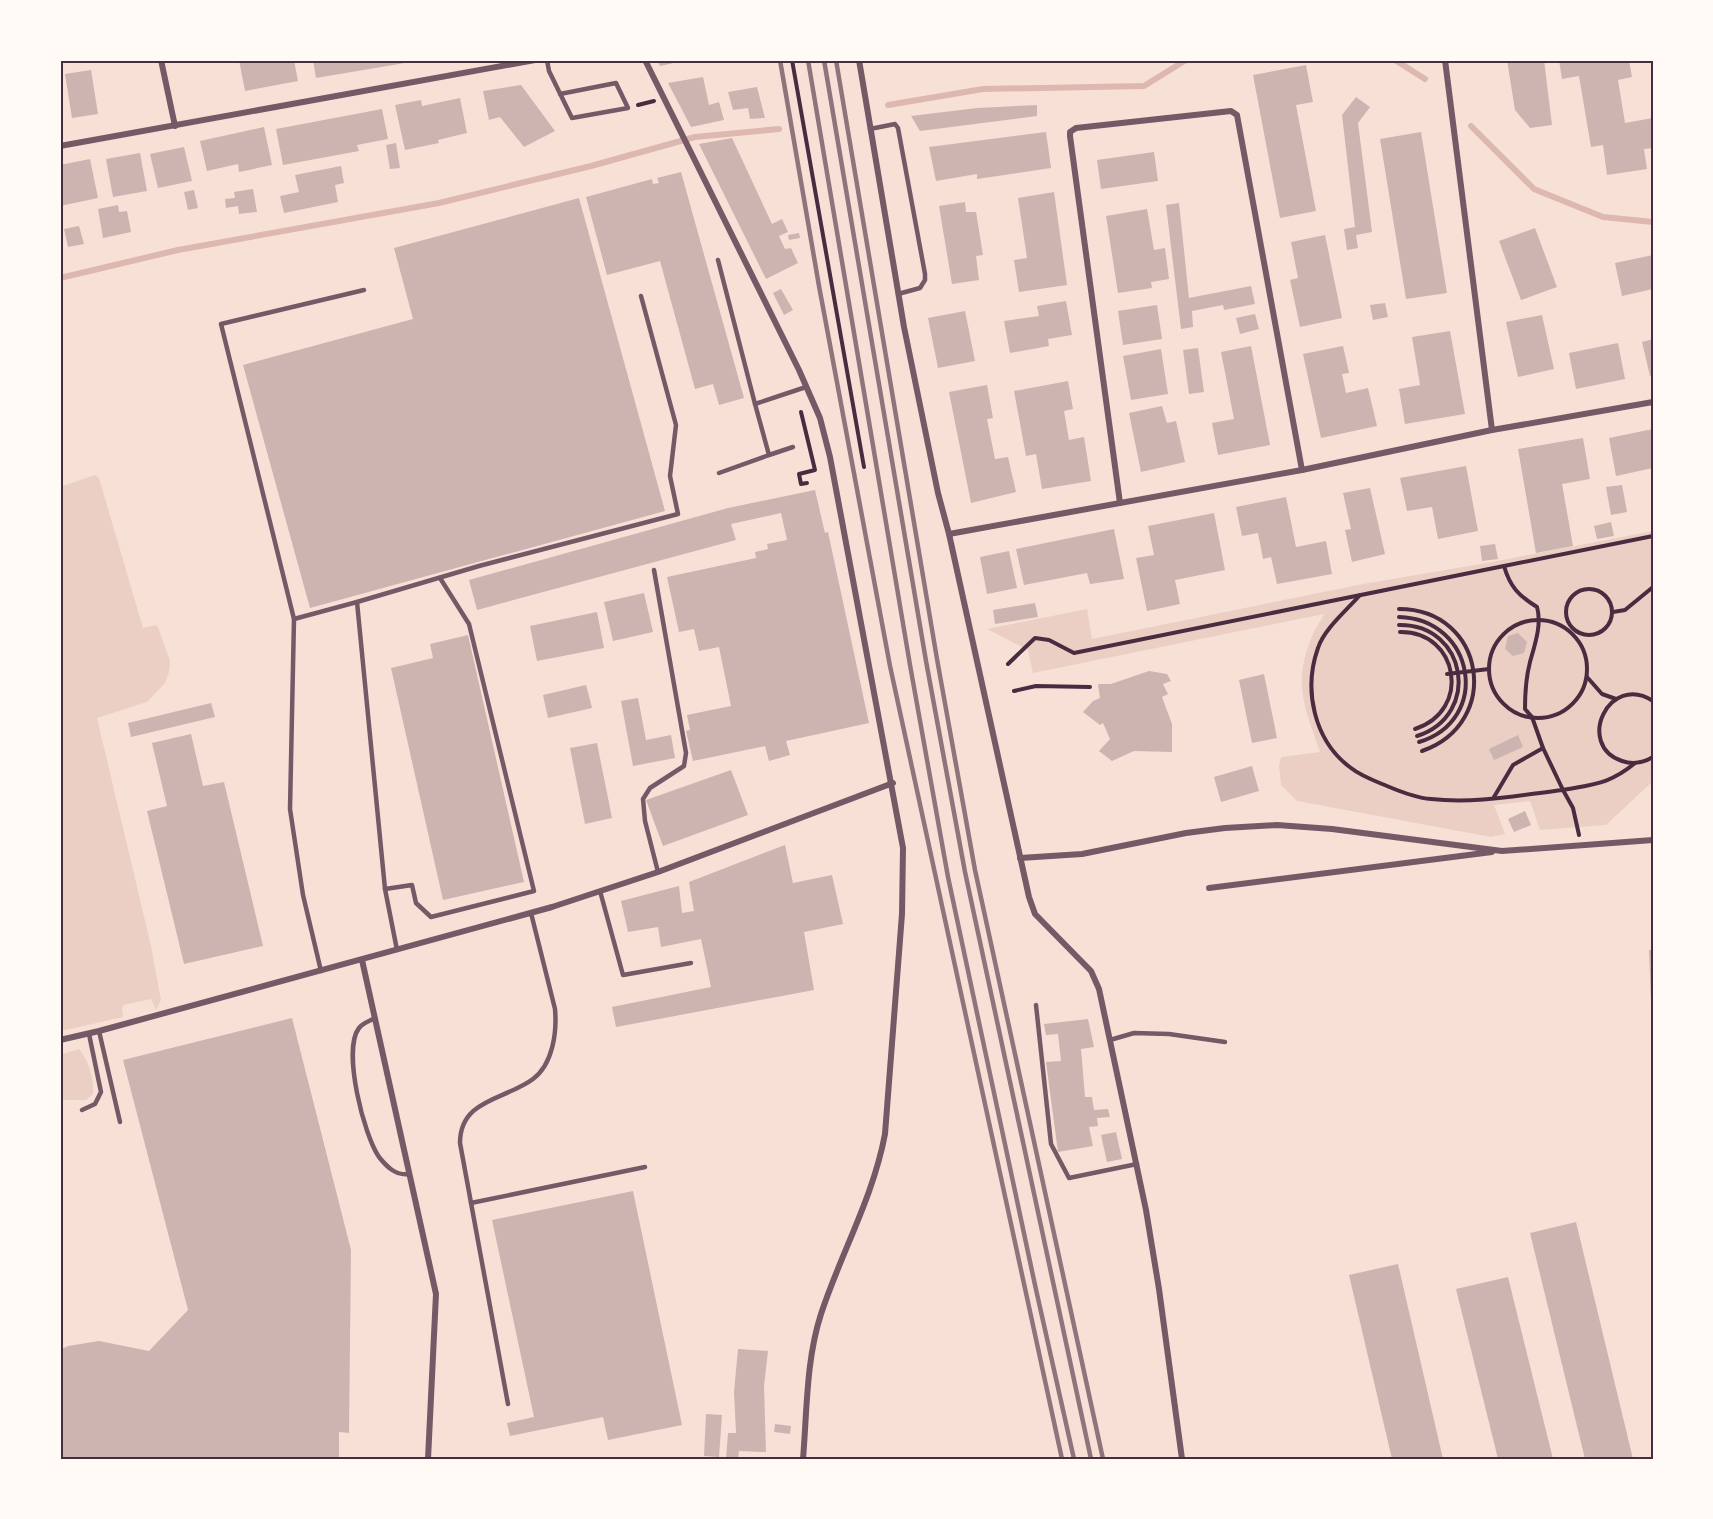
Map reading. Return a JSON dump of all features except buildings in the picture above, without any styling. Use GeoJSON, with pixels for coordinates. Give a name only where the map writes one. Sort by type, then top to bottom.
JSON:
{"type":"FeatureCollection","features":[{"type":"Feature","properties":{"kind":"street"},"geometry":{"type":"LineString","coordinates":[[161,60],[175,126]]}},
{"type":"Feature","properties":{"kind":"street"},"geometry":{"type":"LineString","coordinates":[[60,146],[535,60]]}},
{"type":"Feature","properties":{"kind":"street"},"geometry":{"type":"LineString","coordinates":[[645,60],[820,418],[830,457],[903,848],[902,914],[885,1134],[880,1163],[870,1192],[832,1285],[815,1336],[803,1459]]}},
{"type":"Feature","properties":{"kind":"street"},"geometry":{"type":"LineString","coordinates":[[860,60],[898,294],[938,493],[1020,858],[1035,914],[1084,962],[1094,976],[1110,1040],[1137,1164],[1159,1289],[1182,1459]]}},
{"type":"Feature","properties":{"kind":"street"},"geometry":{"type":"LineString","coordinates":[[1445,60],[1492,430]]}},
{"type":"Feature","properties":{"kind":"street"},"geometry":{"type":"LineString","coordinates":[[1120,503],[1070,136],[1072,130],[1076,128],[1230,111],[1235,113],[1238,118],[1302,470]]}},
{"type":"Feature","properties":{"kind":"street"},"geometry":{"type":"LineString","coordinates":[[949,534],[1302,470],[1492,430],[1653,402]]}},
{"type":"Feature","properties":{"kind":"street"},"geometry":{"type":"LineString","coordinates":[[60,1040],[531,913],[658,872],[892,783]]}},
{"type":"Feature","properties":{"kind":"street"},"geometry":{"type":"LineString","coordinates":[[1020,858],[1082,854],[1186,833],[1277,825],[1354,831],[1502,851]]}},
{"type":"Feature","properties":{"kind":"street"},"geometry":{"type":"LineString","coordinates":[[1209,888],[1502,851],[1653,840]]}},
{"type":"Feature","properties":{"kind":"street"},"geometry":{"type":"LineString","coordinates":[[362,960],[436,1294],[428,1459]]}},
{"type":"Feature","properties":{"kind":"lane"},"geometry":{"type":"LineString","coordinates":[[546,60],[549,71],[560,94],[572,118],[628,108],[616,83],[560,94]]}},
{"type":"Feature","properties":{"kind":"lane"},"geometry":{"type":"LineString","coordinates":[[870,129],[895,124],[898,128],[926,274],[920,288],[898,294]]}},
{"type":"Feature","properties":{"kind":"lane"},"geometry":{"type":"LineString","coordinates":[[718,260],[769,455]]}},
{"type":"Feature","properties":{"kind":"lane"},"geometry":{"type":"LineString","coordinates":[[321,971],[303,895],[290,809],[294,619],[221,324],[364,290]]}},
{"type":"Feature","properties":{"kind":"lane"},"geometry":{"type":"LineString","coordinates":[[294,619],[357,603],[479,566],[678,514],[670,476],[676,425],[641,296]]}},
{"type":"Feature","properties":{"kind":"lane"},"geometry":{"type":"LineString","coordinates":[[755,404],[806,387]]}},
{"type":"Feature","properties":{"kind":"lane"},"geometry":{"type":"LineString","coordinates":[[719,473],[793,447]]}},
{"type":"Feature","properties":{"kind":"lane"},"geometry":{"type":"LineString","coordinates":[[654,570],[686,753],[684,766],[650,788],[643,799],[645,821],[652,841],[658,872]]}},
{"type":"Feature","properties":{"kind":"lane"},"geometry":{"type":"LineString","coordinates":[[385,889],[412,885],[417,903],[431,916],[534,891],[469,624],[440,578]]}},
{"type":"Feature","properties":{"kind":"lane"},"geometry":{"type":"LineString","coordinates":[[357,603],[385,889],[397,950]]}},
{"type":"Feature","properties":{"kind":"lane"},"geometry":{"type":"LineString","coordinates":[[600,891],[623,975],[691,963]]}},
{"type":"Feature","properties":{"kind":"lane"},"geometry":{"type":"LineString","coordinates":[[508,1404],[460,1143],[460,1130],[470,1113],[532,1079],[542,1068],[553,1045],[555,1010],[531,913]]}},
{"type":"Feature","properties":{"kind":"lane"},"geometry":{"type":"LineString","coordinates":[[1036,1005],[1052,1144],[1069,1178],[1137,1164]]}},
{"type":"Feature","properties":{"kind":"lane"},"geometry":{"type":"LineString","coordinates":[[375,1018],[359,1028],[354,1040],[356,1093],[370,1139],[378,1156],[396,1173],[410,1174]]}},
{"type":"Feature","properties":{"kind":"lane"},"geometry":{"type":"LineString","coordinates":[[99,1031],[120,1122]]}},
{"type":"Feature","properties":{"kind":"lane"},"geometry":{"type":"LineString","coordinates":[[1110,1040],[1134,1033],[1169,1034],[1225,1042]]}},
{"type":"Feature","properties":{"kind":"lane"},"geometry":{"type":"LineString","coordinates":[[82,1110],[95,1104],[101,1092],[88,1034]]}},
{"type":"Feature","properties":{"kind":"lane"},"geometry":{"type":"LineString","coordinates":[[471,1203],[645,1167]]}},
{"type":"Feature","properties":{"kind":"path"},"geometry":{"type":"LineString","coordinates":[[792,60],[864,467]]}},
{"type":"Feature","properties":{"kind":"path"},"geometry":{"type":"LineString","coordinates":[[628,108],[664,99]]}},
{"type":"Feature","properties":{"kind":"path"},"geometry":{"type":"LineString","coordinates":[[801,412],[815,470],[799,474],[801,484],[807,483]]}},
{"type":"Feature","properties":{"kind":"path"},"geometry":{"type":"LineString","coordinates":[[1008,664],[1035,638],[1049,640],[1074,653],[1653,536]]}},
{"type":"Feature","properties":{"kind":"path"},"geometry":{"type":"LineString","coordinates":[[1504,566],[1521,598],[1537,606],[1540,618],[1530,661],[1525,709],[1532,717],[1543,748],[1573,808],[1579,836]]}},
{"type":"Feature","properties":{"kind":"path"},"geometry":{"type":"LineString","coordinates":[[1613,612],[1625,609],[1653,587]]}},
{"type":"Feature","properties":{"kind":"path"},"geometry":{"type":"LineString","coordinates":[[1570,629],[1540,618],[1521,622],[1504,633],[1493,650],[1489,669],[1499,697],[1514,711],[1542,719],[1551,717],[1568,708],[1580,694],[1587,677],[1586,656],[1570,629],[1566,616],[1568,602],[1577,592],[1584,589],[1604,593],[1612,605],[1613,612],[1606,628],[1596,635],[1583,635],[1570,629]]}},
{"type":"Feature","properties":{"kind":"path"},"geometry":{"type":"LineString","coordinates":[[1360,594],[1318,646],[1312,673],[1311,695],[1316,718],[1333,752],[1351,769],[1404,793],[1430,799],[1471,801],[1602,783],[1618,777],[1635,763],[1653,757]]}},
{"type":"Feature","properties":{"kind":"path"},"geometry":{"type":"LineString","coordinates":[[1399,609],[1425,613],[1448,625],[1465,645],[1474,669],[1473,694],[1465,717],[1450,735],[1422,751]]}},
{"type":"Feature","properties":{"kind":"path"},"geometry":{"type":"LineString","coordinates":[[1399,617],[1422,621],[1442,632],[1457,649],[1465,671],[1465,692],[1458,712],[1450,724],[1439,733],[1419,742]]}},
{"type":"Feature","properties":{"kind":"path"},"geometry":{"type":"LineString","coordinates":[[1399,625],[1421,628],[1440,639],[1453,656],[1458,672],[1458,691],[1448,714],[1435,728],[1418,736]]}},
{"type":"Feature","properties":{"kind":"path"},"geometry":{"type":"LineString","coordinates":[[1400,632],[1417,634],[1437,645],[1445,656],[1449,673],[1450,695],[1443,710],[1430,722],[1415,729]]}},
{"type":"Feature","properties":{"kind":"path"},"geometry":{"type":"LineString","coordinates":[[1449,673],[1489,669]]}},
{"type":"Feature","properties":{"kind":"path"},"geometry":{"type":"LineString","coordinates":[[1587,677],[1602,694],[1616,699]]}},
{"type":"Feature","properties":{"kind":"path"},"geometry":{"type":"LineString","coordinates":[[1014,691],[1036,686],[1090,687]]}},
{"type":"Feature","properties":{"kind":"path"},"geometry":{"type":"LineString","coordinates":[[1635,763],[1617,759],[1604,747],[1600,721],[1609,705],[1616,699],[1640,695],[1653,701]]}},
{"type":"Feature","properties":{"kind":"path"},"geometry":{"type":"LineString","coordinates":[[1493,798],[1513,765],[1543,748]]}},
{"type":"Feature","properties":{"kind":"shaded area"},"geometry":{"type":"Polygon","coordinates":[[[95,475],[99,478],[143,628],[156,625],[158,627],[170,661],[165,683],[147,702],[97,718],[151,946],[161,1000],[156,1010],[151,999],[124,1005],[123,1017],[66,1030],[60,1028],[60,487],[95,475]]]}},
{"type":"Feature","properties":{"kind":"shaded area"},"geometry":{"type":"Polygon","coordinates":[[[1653,531],[1653,781],[1606,825],[1540,830],[1530,801],[1494,805],[1505,834],[1491,837],[1297,801],[1281,785],[1279,766],[1281,757],[1320,752],[1305,707],[1302,680],[1307,651],[1314,631],[1324,614],[1033,673],[1028,650],[987,629],[1087,609],[1092,639],[1363,584],[1653,531]]]}},
{"type":"Feature","properties":{"kind":"shaded area"},"geometry":{"type":"Polygon","coordinates":[[[79,1049],[90,1070],[93,1094],[86,1100],[60,1100],[60,1055],[79,1049]]]}},
{"type":"Feature","properties":{"kind":"waterway"},"geometry":{"type":"LineString","coordinates":[[888,105],[983,89],[1144,86],[1186,60]]}},
{"type":"Feature","properties":{"kind":"waterway"},"geometry":{"type":"LineString","coordinates":[[1395,60],[1425,79]]}},
{"type":"Feature","properties":{"kind":"waterway"},"geometry":{"type":"LineString","coordinates":[[1471,126],[1534,189],[1603,217],[1653,222]]}},
{"type":"Feature","properties":{"kind":"waterway"},"geometry":{"type":"LineString","coordinates":[[60,278],[178,250],[439,203],[591,166],[695,137],[779,129]]}},
{"type":"Feature","properties":{"kind":"railway"},"geometry":{"type":"LineString","coordinates":[[780,60],[819,286],[890,666],[1062,1459]]}},
{"type":"Feature","properties":{"kind":"railway"},"geometry":{"type":"LineString","coordinates":[[808,60],[948,877],[1074,1459]]}},
{"type":"Feature","properties":{"kind":"railway"},"geometry":{"type":"LineString","coordinates":[[824,60],[926,661],[965,872],[1091,1459]]}},
{"type":"Feature","properties":{"kind":"railway"},"geometry":{"type":"LineString","coordinates":[[836,60],[975,870],[1103,1459]]}}]}
